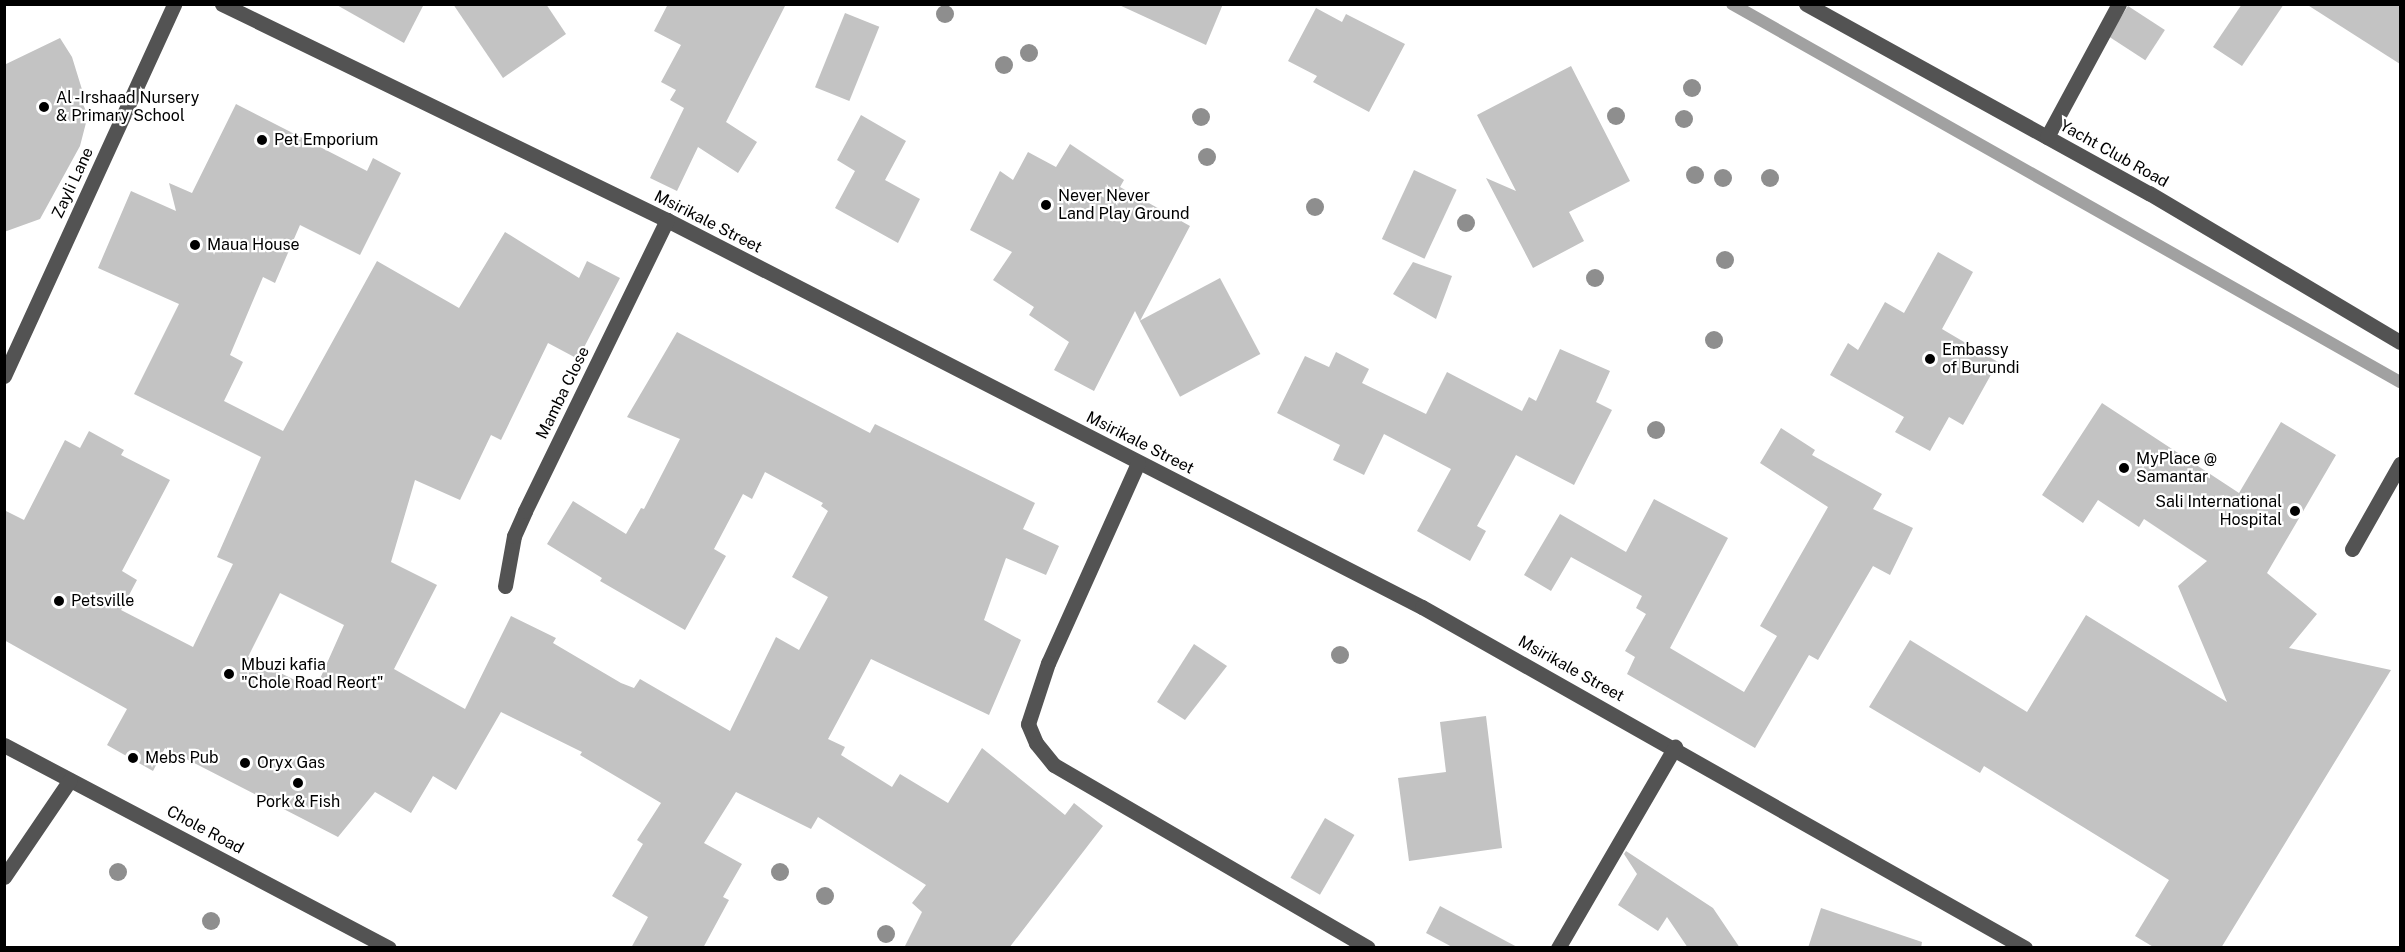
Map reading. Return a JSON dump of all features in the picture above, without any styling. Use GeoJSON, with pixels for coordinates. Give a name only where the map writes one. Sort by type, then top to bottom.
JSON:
{"type":"FeatureCollection","features":[{"type":"Feature","properties":{"kind":"street","name":"Zayli Lane"},"geometry":{"type":"LineString","coordinates":[[4,375],[174,4]]}},
{"type":"Feature","properties":{"kind":"street","name":"Msirikale Street"},"geometry":{"type":"LineString","coordinates":[[222,4],[667,220],[1422,607],[1675,747],[2025,948]]}},
{"type":"Feature","properties":{"kind":"street","name":"Yacht Club Road"},"geometry":{"type":"LineString","coordinates":[[1806,4],[2149,193],[2400,342]]}},
{"type":"Feature","properties":{"kind":"street"},"geometry":{"type":"LineString","coordinates":[[2047,137],[2119,4]]}},
{"type":"Feature","properties":{"kind":"street","name":"Mamba Close"},"geometry":{"type":"LineString","coordinates":[[505,586],[514,536],[525,511],[667,220]]}},
{"type":"Feature","properties":{"kind":"street"},"geometry":{"type":"LineString","coordinates":[[1138,463],[1048,663],[1028,724],[1036,743],[1054,765],[1368,948]]}},
{"type":"Feature","properties":{"kind":"street"},"geometry":{"type":"LineString","coordinates":[[2352,549],[2400,464]]}},
{"type":"Feature","properties":{"kind":"street","name":"Chole Road"},"geometry":{"type":"LineString","coordinates":[[4,745],[389,948]]}},
{"type":"Feature","properties":{"kind":"street"},"geometry":{"type":"LineString","coordinates":[[1557,948],[1675,747]]}},
{"type":"Feature","properties":{"kind":"street"},"geometry":{"type":"LineString","coordinates":[[4,877],[70,780]]}},
{"type":"Feature","properties":{"kind":"building"},"geometry":{"type":"Polygon","coordinates":[[[335,4],[424,4],[404,43],[335,4]]]}},
{"type":"Feature","properties":{"kind":"building"},"geometry":{"type":"Polygon","coordinates":[[[453,4],[546,4],[566,34],[503,78],[453,4]]]}},
{"type":"Feature","properties":{"kind":"building"},"geometry":{"type":"Polygon","coordinates":[[[668,4],[786,4],[726,122],[757,142],[738,173],[698,147],[677,191],[650,178],[684,108],[670,100],[676,90],[661,82],[681,45],[654,31],[668,4]]]}},
{"type":"Feature","properties":{"kind":"building"},"geometry":{"type":"Polygon","coordinates":[[[1117,4],[1223,4],[1206,45],[1117,4]]]}},
{"type":"Feature","properties":{"kind":"building"},"geometry":{"type":"Polygon","coordinates":[[[2242,4],[2284,4],[2242,66],[2213,47],[2242,4]]]}},
{"type":"Feature","properties":{"kind":"building"},"geometry":{"type":"Polygon","coordinates":[[[2306,4],[2400,4],[2400,64],[2306,4]]]}},
{"type":"Feature","properties":{"kind":"building"},"geometry":{"type":"Polygon","coordinates":[[[2128,6],[2165,30],[2145,60],[2108,36],[2128,6]]]}},
{"type":"Feature","properties":{"kind":"building"},"geometry":{"type":"Polygon","coordinates":[[[1316,8],[1342,22],[1346,14],[1405,44],[1369,112],[1313,82],[1317,76],[1288,61],[1316,8]]]}},
{"type":"Feature","properties":{"kind":"building"},"geometry":{"type":"Polygon","coordinates":[[[845,13],[879,27],[849,101],[815,87],[845,13]]]}},
{"type":"Feature","properties":{"kind":"building","name":"Al -Irshaad Nursery & Primary School"},"geometry":{"type":"Polygon","coordinates":[[[60,38],[72,57],[84,96],[80,98],[88,115],[80,146],[40,219],[4,232],[4,65],[60,38]]]}},
{"type":"Feature","properties":{"kind":"building"},"geometry":{"type":"Polygon","coordinates":[[[1571,66],[1630,181],[1569,212],[1584,241],[1533,268],[1486,178],[1516,191],[1477,115],[1571,66]]]}},
{"type":"Feature","properties":{"kind":"building"},"geometry":{"type":"Polygon","coordinates":[[[236,104],[367,171],[373,158],[401,173],[360,255],[300,225],[275,283],[263,277],[230,355],[243,362],[224,401],[283,431],[377,261],[459,308],[505,232],[579,278],[587,261],[620,278],[578,359],[548,343],[501,440],[491,435],[460,500],[415,480],[391,562],[437,585],[394,669],[465,709],[511,616],[556,638],[553,643],[621,683],[634,688],[640,679],[730,731],[776,637],[799,650],[828,597],[792,577],[828,511],[821,506],[823,503],[765,472],[752,499],[743,494],[714,549],[726,556],[685,630],[600,581],[602,578],[547,544],[573,501],[626,534],[641,508],[644,509],[680,439],[627,417],[677,332],[870,433],[875,424],[1035,503],[1023,529],[1059,546],[1046,575],[1006,558],[984,620],[1021,640],[989,715],[871,659],[828,739],[845,747],[841,755],[892,787],[900,774],[948,803],[982,748],[1065,815],[1074,803],[1103,826],[1009,948],[904,948],[922,912],[912,903],[926,885],[818,817],[811,829],[736,792],[704,843],[742,864],[723,897],[729,900],[703,948],[631,948],[648,917],[612,896],[643,844],[637,840],[661,803],[580,755],[582,752],[501,712],[456,790],[433,776],[411,813],[375,792],[338,837],[165,748],[153,771],[107,745],[127,709],[4,640],[4,510],[24,520],[65,440],[80,448],[89,431],[124,450],[121,455],[170,480],[122,571],[137,580],[121,610],[193,647],[233,564],[217,557],[261,457],[134,394],[179,304],[98,268],[131,191],[176,211],[169,183],[192,193],[236,104]],[[280,593],[248,657],[315,690],[344,625],[280,593]]]}},
{"type":"Feature","properties":{"kind":"building"},"geometry":{"type":"Polygon","coordinates":[[[861,115],[906,141],[885,180],[920,199],[898,243],[835,208],[855,171],[837,160],[861,115]]]}},
{"type":"Feature","properties":{"kind":"building"},"geometry":{"type":"Polygon","coordinates":[[[1070,144],[1124,180],[1120,187],[1190,226],[1140,321],[1135,311],[1094,391],[1054,370],[1069,342],[1029,315],[1034,307],[993,280],[1012,252],[970,230],[1000,171],[1013,180],[1028,152],[1056,167],[1070,144]]]}},
{"type":"Feature","properties":{"kind":"building"},"geometry":{"type":"Polygon","coordinates":[[[1414,170],[1457,190],[1424,259],[1382,239],[1414,170]]]}},
{"type":"Feature","properties":{"kind":"building"},"geometry":{"type":"Polygon","coordinates":[[[1938,252],[1973,272],[1942,329],[1998,362],[1963,425],[1949,417],[1930,451],[1895,432],[1904,417],[1830,375],[1848,343],[1858,350],[1885,302],[1904,313],[1938,252]]]}},
{"type":"Feature","properties":{"kind":"building"},"geometry":{"type":"Polygon","coordinates":[[[1413,262],[1452,276],[1436,319],[1393,294],[1413,262]]]}},
{"type":"Feature","properties":{"kind":"building"},"geometry":{"type":"Polygon","coordinates":[[[1220,278],[1260,354],[1180,397],[1140,321],[1220,278]]]}},
{"type":"Feature","properties":{"kind":"building"},"geometry":{"type":"Polygon","coordinates":[[[1560,349],[1610,371],[1596,402],[1612,410],[1574,485],[1516,455],[1477,526],[1486,531],[1470,561],[1417,531],[1451,469],[1384,434],[1364,475],[1333,460],[1340,445],[1277,413],[1305,356],[1329,367],[1336,352],[1369,369],[1362,383],[1426,414],[1447,372],[1522,411],[1529,397],[1536,401],[1560,349]]]}},
{"type":"Feature","properties":{"kind":"building"},"geometry":{"type":"Polygon","coordinates":[[[2102,403],[2239,493],[2281,422],[2336,455],[2267,573],[2317,614],[2289,648],[2391,670],[2221,948],[2155,948],[2135,936],[2169,880],[1984,766],[1980,773],[1869,707],[1910,640],[2027,712],[2086,615],[2227,702],[2178,586],[2207,561],[2144,519],[2139,527],[2098,500],[2083,523],[2042,495],[2102,403]]]}},
{"type":"Feature","properties":{"kind":"building"},"geometry":{"type":"Polygon","coordinates":[[[1781,428],[1815,450],[1812,455],[1882,494],[1873,509],[1913,528],[1890,575],[1873,566],[1818,660],[1809,655],[1755,748],[1627,674],[1635,657],[1625,651],[1646,614],[1636,608],[1642,596],[1571,557],[1551,591],[1524,575],[1560,514],[1626,552],[1654,499],[1728,538],[1670,648],[1744,692],[1777,636],[1760,626],[1828,507],[1760,463],[1781,428]]]}},
{"type":"Feature","properties":{"kind":"building"},"geometry":{"type":"Polygon","coordinates":[[[1194,644],[1227,666],[1185,720],[1157,702],[1194,644]]]}},
{"type":"Feature","properties":{"kind":"building"},"geometry":{"type":"Polygon","coordinates":[[[1486,716],[1502,848],[1409,861],[1398,778],[1446,772],[1440,722],[1486,716]]]}},
{"type":"Feature","properties":{"kind":"building"},"geometry":{"type":"Polygon","coordinates":[[[1325,818],[1354,835],[1320,895],[1290,878],[1325,818]]]}},
{"type":"Feature","properties":{"kind":"building"},"geometry":{"type":"Polygon","coordinates":[[[1626,851],[1713,908],[1740,948],[1688,948],[1667,917],[1658,931],[1618,905],[1637,874],[1624,854],[1626,851]]]}},
{"type":"Feature","properties":{"kind":"building"},"geometry":{"type":"Polygon","coordinates":[[[1440,906],[1519,948],[1454,948],[1426,933],[1440,906]]]}},
{"type":"Feature","properties":{"kind":"building"},"geometry":{"type":"Polygon","coordinates":[[[1821,908],[1922,942],[1921,948],[1808,948],[1821,908]]]}},
{"type":"Feature","properties":{"kind":"waterway"},"geometry":{"type":"LineString","coordinates":[[1732,4],[2400,382]]}},
{"type":"Feature","properties":{"kind":"place","name":"Al -Irshaad Nursery & Primary School"},"geometry":{"type":"Point","coordinates":[44,107]}},
{"type":"Feature","properties":{"kind":"place","name":"Pet Emporium"},"geometry":{"type":"Point","coordinates":[262,140]}},
{"type":"Feature","properties":{"kind":"place","name":"Never Never Land Play Ground"},"geometry":{"type":"Point","coordinates":[1046,205]}},
{"type":"Feature","properties":{"kind":"place","name":"Maua House"},"geometry":{"type":"Point","coordinates":[195,245]}},
{"type":"Feature","properties":{"kind":"place","name":"Embassy of Burundi"},"geometry":{"type":"Point","coordinates":[1930,359]}},
{"type":"Feature","properties":{"kind":"place","name":"MyPlace @ Samantar"},"geometry":{"type":"Point","coordinates":[2124,468]}},
{"type":"Feature","properties":{"kind":"place","name":"Sali International Hospital"},"geometry":{"type":"Point","coordinates":[2295,511]}},
{"type":"Feature","properties":{"kind":"place","name":"Petsville"},"geometry":{"type":"Point","coordinates":[59,601]}},
{"type":"Feature","properties":{"kind":"place","name":"Mbuzi kafia \"Chole Road Reort\""},"geometry":{"type":"Point","coordinates":[229,674]}},
{"type":"Feature","properties":{"kind":"place","name":"Mebs Pub"},"geometry":{"type":"Point","coordinates":[133,758]}},
{"type":"Feature","properties":{"kind":"place","name":"Oryx Gas"},"geometry":{"type":"Point","coordinates":[245,763]}},
{"type":"Feature","properties":{"kind":"place","name":"Pork & Fish"},"geometry":{"type":"Point","coordinates":[298,783]}}]}
